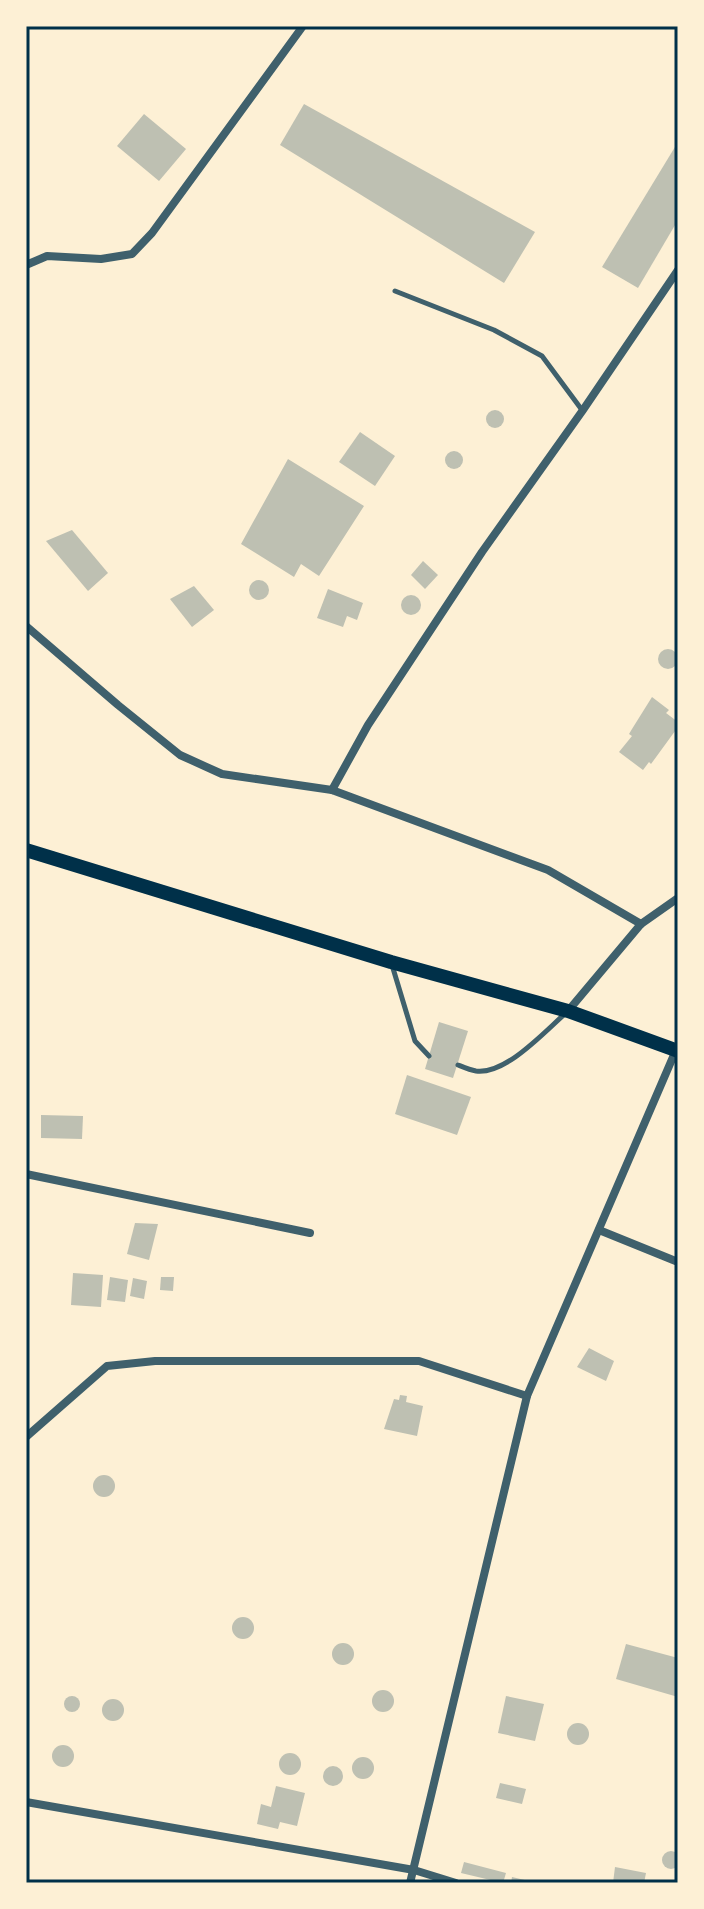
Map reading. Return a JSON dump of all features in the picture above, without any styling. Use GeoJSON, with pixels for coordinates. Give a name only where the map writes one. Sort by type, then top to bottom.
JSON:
{"type":"FeatureCollection","features":[{"type":"Feature","properties":{"kind":"main road"},"geometry":{"type":"LineString","coordinates":[[26,850],[391,962],[568,1011],[677,1051]]}},
{"type":"Feature","properties":{"kind":"street"},"geometry":{"type":"LineString","coordinates":[[26,265],[47,256],[101,259],[132,254],[152,233],[303,26]]}},
{"type":"Feature","properties":{"kind":"street"},"geometry":{"type":"LineString","coordinates":[[332,790],[368,725],[473,565],[678,270]]}},
{"type":"Feature","properties":{"kind":"street"},"geometry":{"type":"LineString","coordinates":[[26,626],[180,755],[222,774],[332,790],[548,870],[641,924]]}},
{"type":"Feature","properties":{"kind":"street"},"geometry":{"type":"LineString","coordinates":[[568,1011],[641,924],[678,898]]}},
{"type":"Feature","properties":{"kind":"street"},"geometry":{"type":"LineString","coordinates":[[410,1883],[527,1396],[677,1051]]}},
{"type":"Feature","properties":{"kind":"street"},"geometry":{"type":"LineString","coordinates":[[26,1174],[310,1233]]}},
{"type":"Feature","properties":{"kind":"street"},"geometry":{"type":"LineString","coordinates":[[599,1230],[678,1262]]}},
{"type":"Feature","properties":{"kind":"street"},"geometry":{"type":"LineString","coordinates":[[26,1437],[107,1366],[155,1361],[419,1361],[527,1396]]}},
{"type":"Feature","properties":{"kind":"street"},"geometry":{"type":"LineString","coordinates":[[26,1802],[414,1870],[456,1883]]}},
{"type":"Feature","properties":{"kind":"lane"},"geometry":{"type":"LineString","coordinates":[[395,291],[494,330],[542,356],[583,410]]}},
{"type":"Feature","properties":{"kind":"lane"},"geometry":{"type":"LineString","coordinates":[[391,962],[415,1041],[429,1056]]}},
{"type":"Feature","properties":{"kind":"lane"},"geometry":{"type":"LineString","coordinates":[[458,1065],[478,1071],[499,1068],[568,1011]]}},
{"type":"Feature","properties":{"kind":"building"},"geometry":{"type":"Polygon","coordinates":[[[304,104],[535,232],[504,283],[280,145],[304,104]]]}},
{"type":"Feature","properties":{"kind":"building"},"geometry":{"type":"Polygon","coordinates":[[[144,114],[186,149],[159,181],[117,146],[144,114]]]}},
{"type":"Feature","properties":{"kind":"building"},"geometry":{"type":"Polygon","coordinates":[[[678,142],[678,220],[638,288],[602,267],[678,142]]]}},
{"type":"Feature","properties":{"kind":"building"},"geometry":{"type":"Polygon","coordinates":[[[491,410],[499,410],[504,419],[502,426],[491,428],[486,423],[486,415],[491,410]]]}},
{"type":"Feature","properties":{"kind":"building"},"geometry":{"type":"Polygon","coordinates":[[[360,432],[395,456],[375,486],[339,462],[360,432]]]}},
{"type":"Feature","properties":{"kind":"building"},"geometry":{"type":"Polygon","coordinates":[[[450,451],[458,451],[463,460],[461,467],[450,469],[445,464],[445,456],[450,451]]]}},
{"type":"Feature","properties":{"kind":"building"},"geometry":{"type":"Polygon","coordinates":[[[288,459],[364,506],[319,576],[301,564],[294,577],[241,544],[288,459]]]}},
{"type":"Feature","properties":{"kind":"building"},"geometry":{"type":"Polygon","coordinates":[[[72,530],[108,573],[88,591],[46,541],[72,530]]]}},
{"type":"Feature","properties":{"kind":"building"},"geometry":{"type":"Polygon","coordinates":[[[423,561],[438,575],[425,589],[411,575],[423,561]]]}},
{"type":"Feature","properties":{"kind":"building"},"geometry":{"type":"Polygon","coordinates":[[[259,580],[266,583],[269,590],[266,597],[259,600],[252,597],[249,590],[252,583],[259,580]]]}},
{"type":"Feature","properties":{"kind":"building"},"geometry":{"type":"Polygon","coordinates":[[[194,586],[214,610],[192,627],[170,599],[194,586]]]}},
{"type":"Feature","properties":{"kind":"building"},"geometry":{"type":"Polygon","coordinates":[[[328,589],[363,603],[357,620],[347,616],[343,627],[317,618],[328,589]]]}},
{"type":"Feature","properties":{"kind":"building"},"geometry":{"type":"Polygon","coordinates":[[[411,595],[418,598],[421,605],[418,612],[411,615],[404,612],[401,605],[404,598],[411,595]]]}},
{"type":"Feature","properties":{"kind":"building"},"geometry":{"type":"Polygon","coordinates":[[[668,649],[675,652],[678,659],[675,666],[668,669],[661,666],[658,659],[661,652],[668,649]]]}},
{"type":"Feature","properties":{"kind":"building"},"geometry":{"type":"Polygon","coordinates":[[[652,697],[669,710],[666,713],[678,722],[678,727],[651,764],[649,762],[643,770],[619,752],[632,736],[629,734],[652,697]]]}},
{"type":"Feature","properties":{"kind":"building"},"geometry":{"type":"Polygon","coordinates":[[[439,1022],[468,1031],[453,1078],[425,1069],[439,1022]]]}},
{"type":"Feature","properties":{"kind":"building"},"geometry":{"type":"Polygon","coordinates":[[[407,1075],[471,1097],[457,1135],[395,1114],[407,1075]]]}},
{"type":"Feature","properties":{"kind":"building"},"geometry":{"type":"Polygon","coordinates":[[[41,1115],[83,1116],[82,1139],[41,1138],[41,1115]]]}},
{"type":"Feature","properties":{"kind":"building"},"geometry":{"type":"Polygon","coordinates":[[[135,1223],[158,1224],[149,1260],[127,1254],[135,1223]]]}},
{"type":"Feature","properties":{"kind":"building"},"geometry":{"type":"Polygon","coordinates":[[[73,1273],[103,1275],[101,1307],[71,1305],[73,1273]]]}},
{"type":"Feature","properties":{"kind":"building"},"geometry":{"type":"Polygon","coordinates":[[[110,1277],[128,1280],[125,1302],[107,1300],[110,1277]]]}},
{"type":"Feature","properties":{"kind":"building"},"geometry":{"type":"Polygon","coordinates":[[[161,1277],[174,1277],[173,1291],[160,1290],[161,1277]]]}},
{"type":"Feature","properties":{"kind":"building"},"geometry":{"type":"Polygon","coordinates":[[[133,1278],[147,1281],[144,1299],[130,1296],[133,1278]]]}},
{"type":"Feature","properties":{"kind":"building"},"geometry":{"type":"Polygon","coordinates":[[[589,1348],[614,1361],[606,1381],[577,1367],[589,1348]]]}},
{"type":"Feature","properties":{"kind":"building"},"geometry":{"type":"Polygon","coordinates":[[[400,1395],[407,1396],[406,1402],[423,1406],[417,1436],[384,1429],[394,1399],[399,1400],[400,1395]]]}},
{"type":"Feature","properties":{"kind":"building"},"geometry":{"type":"Polygon","coordinates":[[[104,1475],[115,1486],[104,1497],[93,1486],[104,1475]]]}},
{"type":"Feature","properties":{"kind":"building"},"geometry":{"type":"Polygon","coordinates":[[[243,1617],[254,1628],[243,1639],[232,1628],[243,1617]]]}},
{"type":"Feature","properties":{"kind":"building"},"geometry":{"type":"Polygon","coordinates":[[[343,1643],[354,1654],[343,1665],[332,1654],[343,1643]]]}},
{"type":"Feature","properties":{"kind":"building"},"geometry":{"type":"Polygon","coordinates":[[[626,1644],[678,1658],[678,1697],[616,1679],[626,1644]]]}},
{"type":"Feature","properties":{"kind":"building"},"geometry":{"type":"Polygon","coordinates":[[[383,1690],[394,1701],[383,1712],[372,1701],[383,1690]]]}},
{"type":"Feature","properties":{"kind":"building"},"geometry":{"type":"Polygon","coordinates":[[[69,1696],[75,1696],[80,1704],[78,1710],[69,1712],[64,1707],[64,1701],[69,1696]]]}},
{"type":"Feature","properties":{"kind":"building"},"geometry":{"type":"Polygon","coordinates":[[[506,1696],[544,1704],[535,1741],[498,1733],[506,1696]]]}},
{"type":"Feature","properties":{"kind":"building"},"geometry":{"type":"Polygon","coordinates":[[[113,1699],[124,1710],[113,1721],[102,1710],[113,1699]]]}},
{"type":"Feature","properties":{"kind":"building"},"geometry":{"type":"Polygon","coordinates":[[[578,1723],[589,1734],[578,1745],[567,1734],[578,1723]]]}},
{"type":"Feature","properties":{"kind":"building"},"geometry":{"type":"Polygon","coordinates":[[[63,1745],[74,1756],[63,1767],[52,1756],[63,1745]]]}},
{"type":"Feature","properties":{"kind":"building"},"geometry":{"type":"Polygon","coordinates":[[[290,1753],[301,1764],[290,1775],[279,1764],[290,1753]]]}},
{"type":"Feature","properties":{"kind":"building"},"geometry":{"type":"Polygon","coordinates":[[[363,1757],[374,1768],[363,1779],[352,1768],[363,1757]]]}},
{"type":"Feature","properties":{"kind":"building"},"geometry":{"type":"Polygon","coordinates":[[[329,1766],[337,1766],[343,1776],[337,1786],[329,1786],[323,1780],[323,1772],[329,1766]]]}},
{"type":"Feature","properties":{"kind":"building"},"geometry":{"type":"Polygon","coordinates":[[[500,1783],[526,1789],[522,1804],[496,1798],[500,1783]]]}},
{"type":"Feature","properties":{"kind":"building"},"geometry":{"type":"Polygon","coordinates":[[[276,1786],[305,1793],[297,1826],[280,1822],[278,1829],[257,1824],[261,1804],[271,1807],[276,1786]]]}},
{"type":"Feature","properties":{"kind":"building"},"geometry":{"type":"Polygon","coordinates":[[[671,1851],[680,1860],[671,1869],[662,1860],[671,1851]]]}},
{"type":"Feature","properties":{"kind":"building"},"geometry":{"type":"Polygon","coordinates":[[[464,1862],[506,1873],[503,1883],[461,1873],[464,1862]]]}},
{"type":"Feature","properties":{"kind":"building"},"geometry":{"type":"Polygon","coordinates":[[[615,1867],[646,1873],[644,1883],[613,1883],[615,1867]]]}},
{"type":"Feature","properties":{"kind":"building"},"geometry":{"type":"Polygon","coordinates":[[[512,1877],[533,1882],[533,1883],[511,1883],[512,1877]]]}}]}
